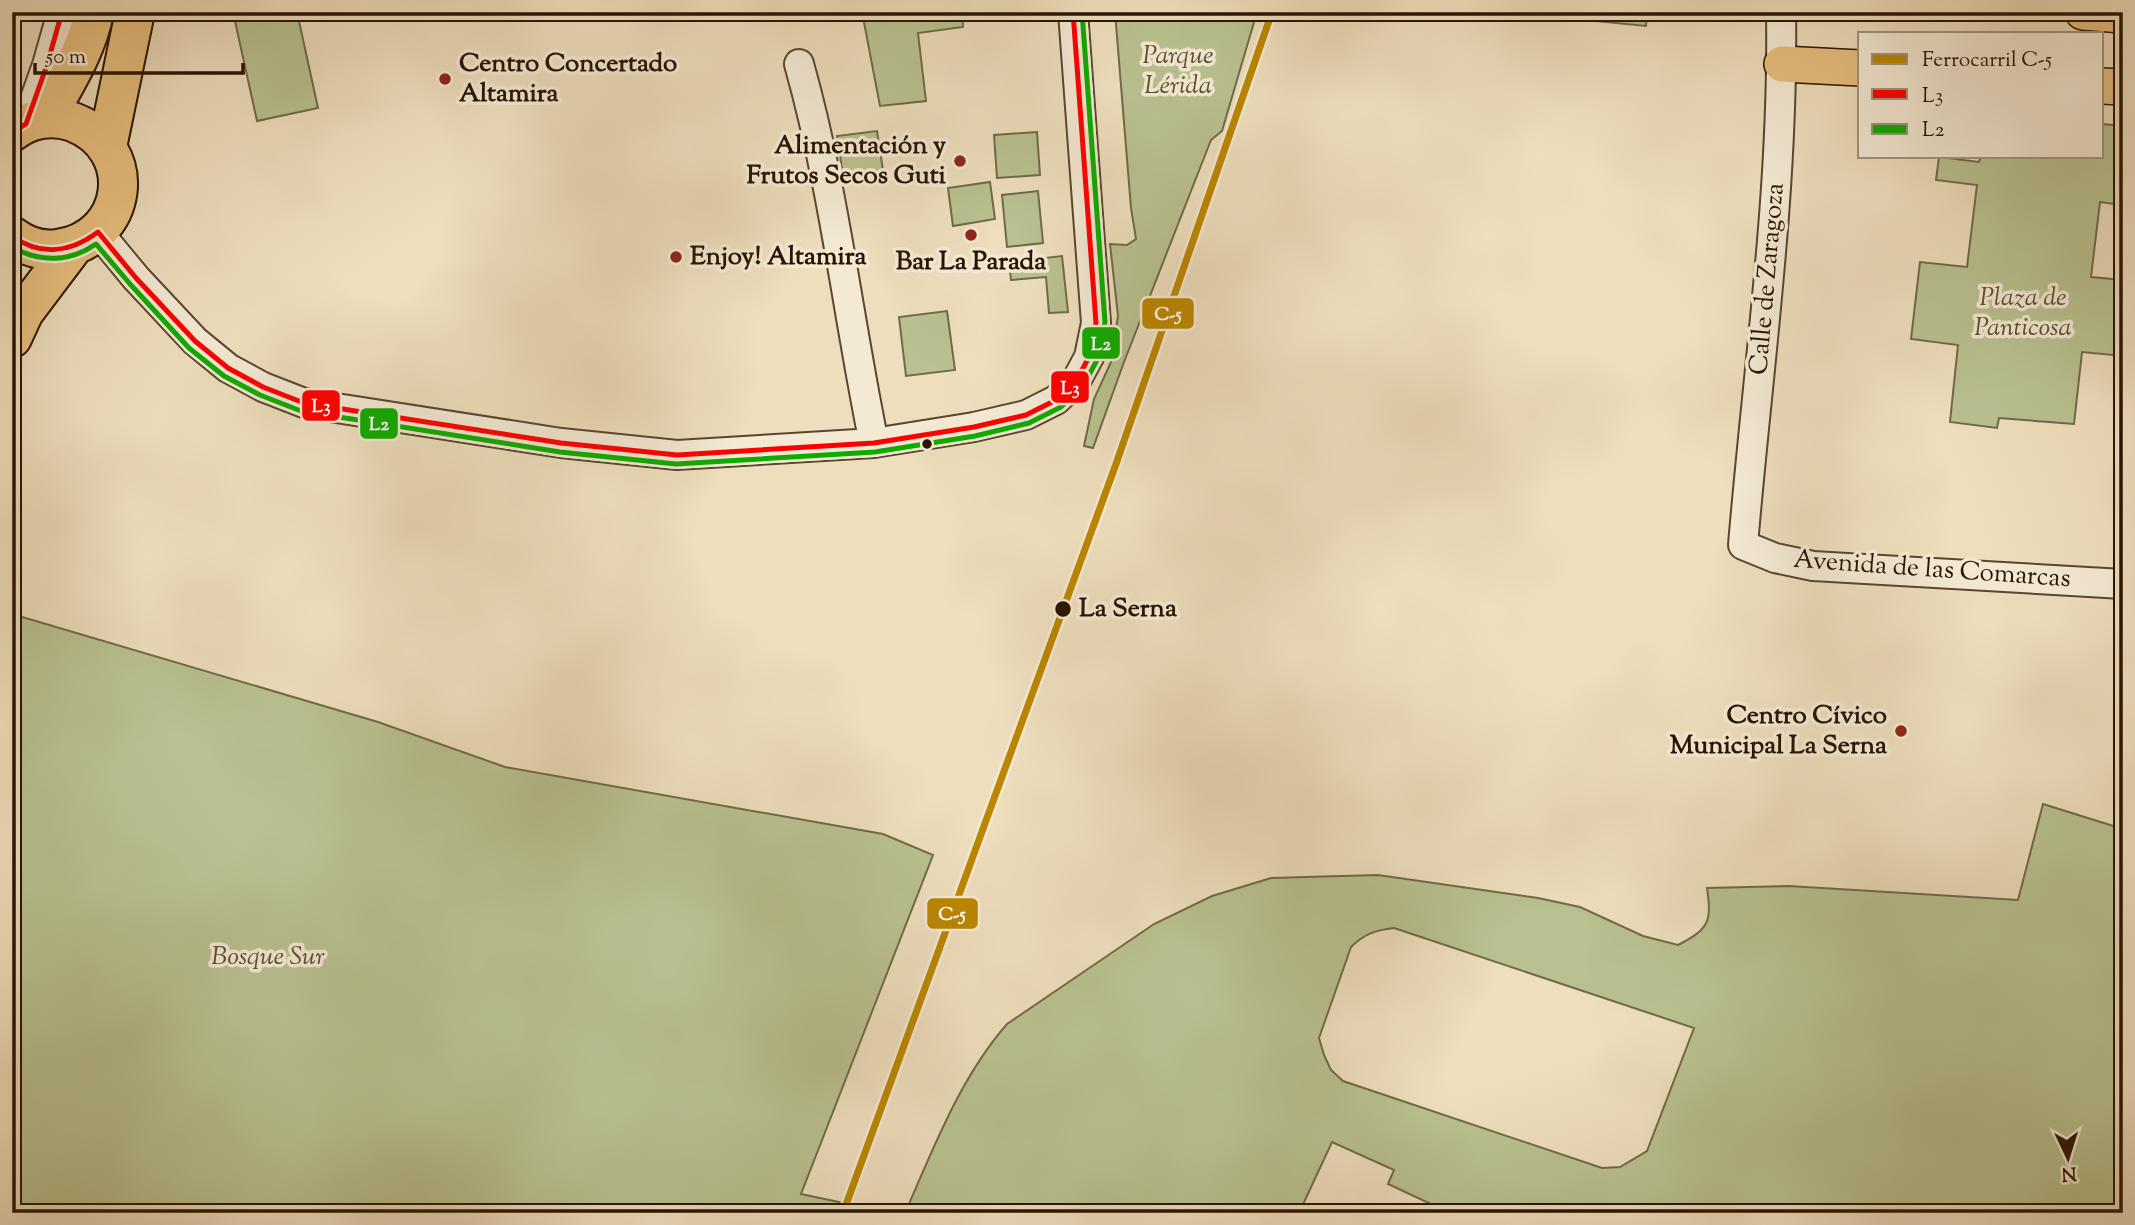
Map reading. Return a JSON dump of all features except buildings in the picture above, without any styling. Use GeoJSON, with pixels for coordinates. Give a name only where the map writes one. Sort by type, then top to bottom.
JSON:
{"type":"FeatureCollection","features":[{"type":"Feature","properties":{"kind":"highway"},"geometry":{"type":"LineString","coordinates":[[23,125],[75,65],[91,25],[93,12]]}},
{"type":"Feature","properties":{"kind":"highway"},"geometry":{"type":"LineString","coordinates":[[107,147],[135,12]]}},
{"type":"Feature","properties":{"kind":"highway"},"geometry":{"type":"LineString","coordinates":[[12,338],[23,312],[112,214],[119,191],[117,168],[107,147],[82,125],[67,120],[23,125]]}},
{"type":"Feature","properties":{"kind":"highway"},"geometry":{"type":"LineString","coordinates":[[12,236],[21,243],[46,251],[86,240]]}},
{"type":"Feature","properties":{"kind":"main road"},"geometry":{"type":"LineString","coordinates":[[2083,12],[2123,15]]}},
{"type":"Feature","properties":{"kind":"main road"},"geometry":{"type":"LineString","coordinates":[[1782,64],[1858,68]]}},
{"type":"Feature","properties":{"kind":"main road"},"geometry":{"type":"LineString","coordinates":[[2104,86],[2123,88]]}},
{"type":"Feature","properties":{"kind":"street"},"geometry":{"type":"LineString","coordinates":[[23,125],[47,65],[62,12]]}},
{"type":"Feature","properties":{"kind":"street"},"geometry":{"type":"LineString","coordinates":[[86,240],[136,278],[195,341],[229,368],[263,387],[304,403],[561,443],[677,455],[874,443],[974,427],[1026,415],[1056,400],[1076,381],[1089,357],[1096,323],[1073,12]]}},
{"type":"Feature","properties":{"kind":"street","name":"Calle de Zaragoza"},"geometry":{"type":"LineString","coordinates":[[1744,545],[1771,263],[1782,64],[1782,12]]}},
{"type":"Feature","properties":{"kind":"street"},"geometry":{"type":"LineString","coordinates":[[799,64],[810,104],[834,224],[874,443]]}},
{"type":"Feature","properties":{"kind":"street","name":"Avenida de las Comarcas"},"geometry":{"type":"LineString","coordinates":[[1744,545],[1774,558],[1813,566],[2123,584]]}},
{"type":"Feature","properties":{"kind":"green space"},"geometry":{"type":"Polygon","coordinates":[[[233,12],[297,12],[318,108],[257,121],[233,12]]]}},
{"type":"Feature","properties":{"kind":"green space"},"geometry":{"type":"Polygon","coordinates":[[[862,12],[962,12],[963,27],[918,33],[926,101],[880,106],[862,12]]]}},
{"type":"Feature","properties":{"kind":"green space","name":"Parque Lérida"},"geometry":{"type":"Polygon","coordinates":[[[1115,12],[1257,12],[1222,131],[1211,140],[1093,448],[1084,446],[1094,399],[1111,362],[1118,316],[1110,244],[1127,245],[1136,239],[1131,208],[1115,12]]]}},
{"type":"Feature","properties":{"kind":"green space"},"geometry":{"type":"Polygon","coordinates":[[[1504,12],[1647,12],[1646,26],[1504,12]]]}},
{"type":"Feature","properties":{"kind":"green space","name":"Plaza de Panticosa"},"geometry":{"type":"Polygon","coordinates":[[[2104,124],[2123,126],[2123,205],[2100,202],[2091,277],[2123,280],[2123,356],[2082,352],[2074,424],[1999,418],[1997,428],[1950,422],[1958,345],[1911,339],[1920,262],[1967,267],[1977,185],[1936,180],[1939,158],[1979,162],[1980,158],[2104,158],[2104,124]]]}},
{"type":"Feature","properties":{"kind":"green space"},"geometry":{"type":"Polygon","coordinates":[[[877,131],[883,170],[843,175],[837,136],[877,131]]]}},
{"type":"Feature","properties":{"kind":"green space"},"geometry":{"type":"Polygon","coordinates":[[[1037,132],[1040,175],[997,178],[994,135],[1037,132]]]}},
{"type":"Feature","properties":{"kind":"green space"},"geometry":{"type":"Polygon","coordinates":[[[990,182],[995,219],[953,226],[948,188],[990,182]]]}},
{"type":"Feature","properties":{"kind":"green space"},"geometry":{"type":"Polygon","coordinates":[[[1038,191],[1043,243],[1007,247],[1002,195],[1038,191]]]}},
{"type":"Feature","properties":{"kind":"green space"},"geometry":{"type":"Polygon","coordinates":[[[1062,256],[1068,312],[1049,313],[1046,277],[1011,280],[1009,262],[1062,256]]]}},
{"type":"Feature","properties":{"kind":"green space"},"geometry":{"type":"Polygon","coordinates":[[[947,311],[955,370],[906,376],[899,317],[947,311]]]}},
{"type":"Feature","properties":{"kind":"green space","name":"Bosque Sur"},"geometry":{"type":"Polygon","coordinates":[[[12,614],[378,722],[505,767],[883,834],[933,855],[801,1194],[891,1213],[12,1213],[12,614]]]}},
{"type":"Feature","properties":{"kind":"green space"},"geometry":{"type":"Polygon","coordinates":[[[2043,804],[2123,829],[2123,1213],[1450,1213],[1388,1184],[1394,1170],[1332,1142],[1299,1213],[905,1213],[962,1090],[990,1045],[1007,1024],[1154,924],[1212,896],[1271,878],[1378,875],[1538,898],[1580,907],[1643,936],[1678,945],[1696,934],[1706,923],[1709,909],[1707,888],[1789,886],[2018,900],[2043,804]],[[1394,928],[1371,933],[1351,947],[1319,1038],[1331,1070],[1343,1081],[1602,1168],[1620,1167],[1647,1151],[1694,1028],[1394,928]]]}},
{"type":"Feature","properties":{"kind":"rail line","name":"C-5"},"geometry":{"type":"LineString","coordinates":[[843,1213],[1116,464],[1272,12]]}},
{"type":"Feature","properties":{"kind":"transit line","name":"L3"},"geometry":{"type":"LineString","coordinates":[[12,132],[26,124],[62,12]]}},
{"type":"Feature","properties":{"kind":"transit line","name":"L3"},"geometry":{"type":"LineString","coordinates":[[12,236],[34,247],[56,249],[77,244],[98,232],[136,278],[195,341],[228,368],[263,387],[304,403],[561,443],[677,455],[874,443],[974,427],[1026,415],[1056,400],[1076,381],[1089,357],[1096,323],[1073,12]]}},
{"type":"Feature","properties":{"kind":"transit line","name":"L2"},"geometry":{"type":"LineString","coordinates":[[12,247],[33,256],[55,258],[76,254],[96,244],[189,348],[224,376],[260,395],[301,411],[560,452],[676,464],[875,452],[975,436],[1029,423],[1061,407],[1083,386],[1097,360],[1105,322],[1082,12]]}},
{"type":"Feature","properties":{"kind":"place","name":"Centro Concertado Altamira"},"geometry":{"type":"Point","coordinates":[445,79]}},
{"type":"Feature","properties":{"kind":"place","name":"Alimentación y Frutos Secos Guti"},"geometry":{"type":"Point","coordinates":[960,161]}},
{"type":"Feature","properties":{"kind":"place","name":"Bar La Parada"},"geometry":{"type":"Point","coordinates":[971,235]}},
{"type":"Feature","properties":{"kind":"place","name":"Enjoy! Altamira"},"geometry":{"type":"Point","coordinates":[676,257]}},
{"type":"Feature","properties":{"kind":"place","name":"La Serna"},"geometry":{"type":"Point","coordinates":[1063,609]}},
{"type":"Feature","properties":{"kind":"place","name":"Centro Cívico Municipal La Serna"},"geometry":{"type":"Point","coordinates":[1901,731]}}]}
